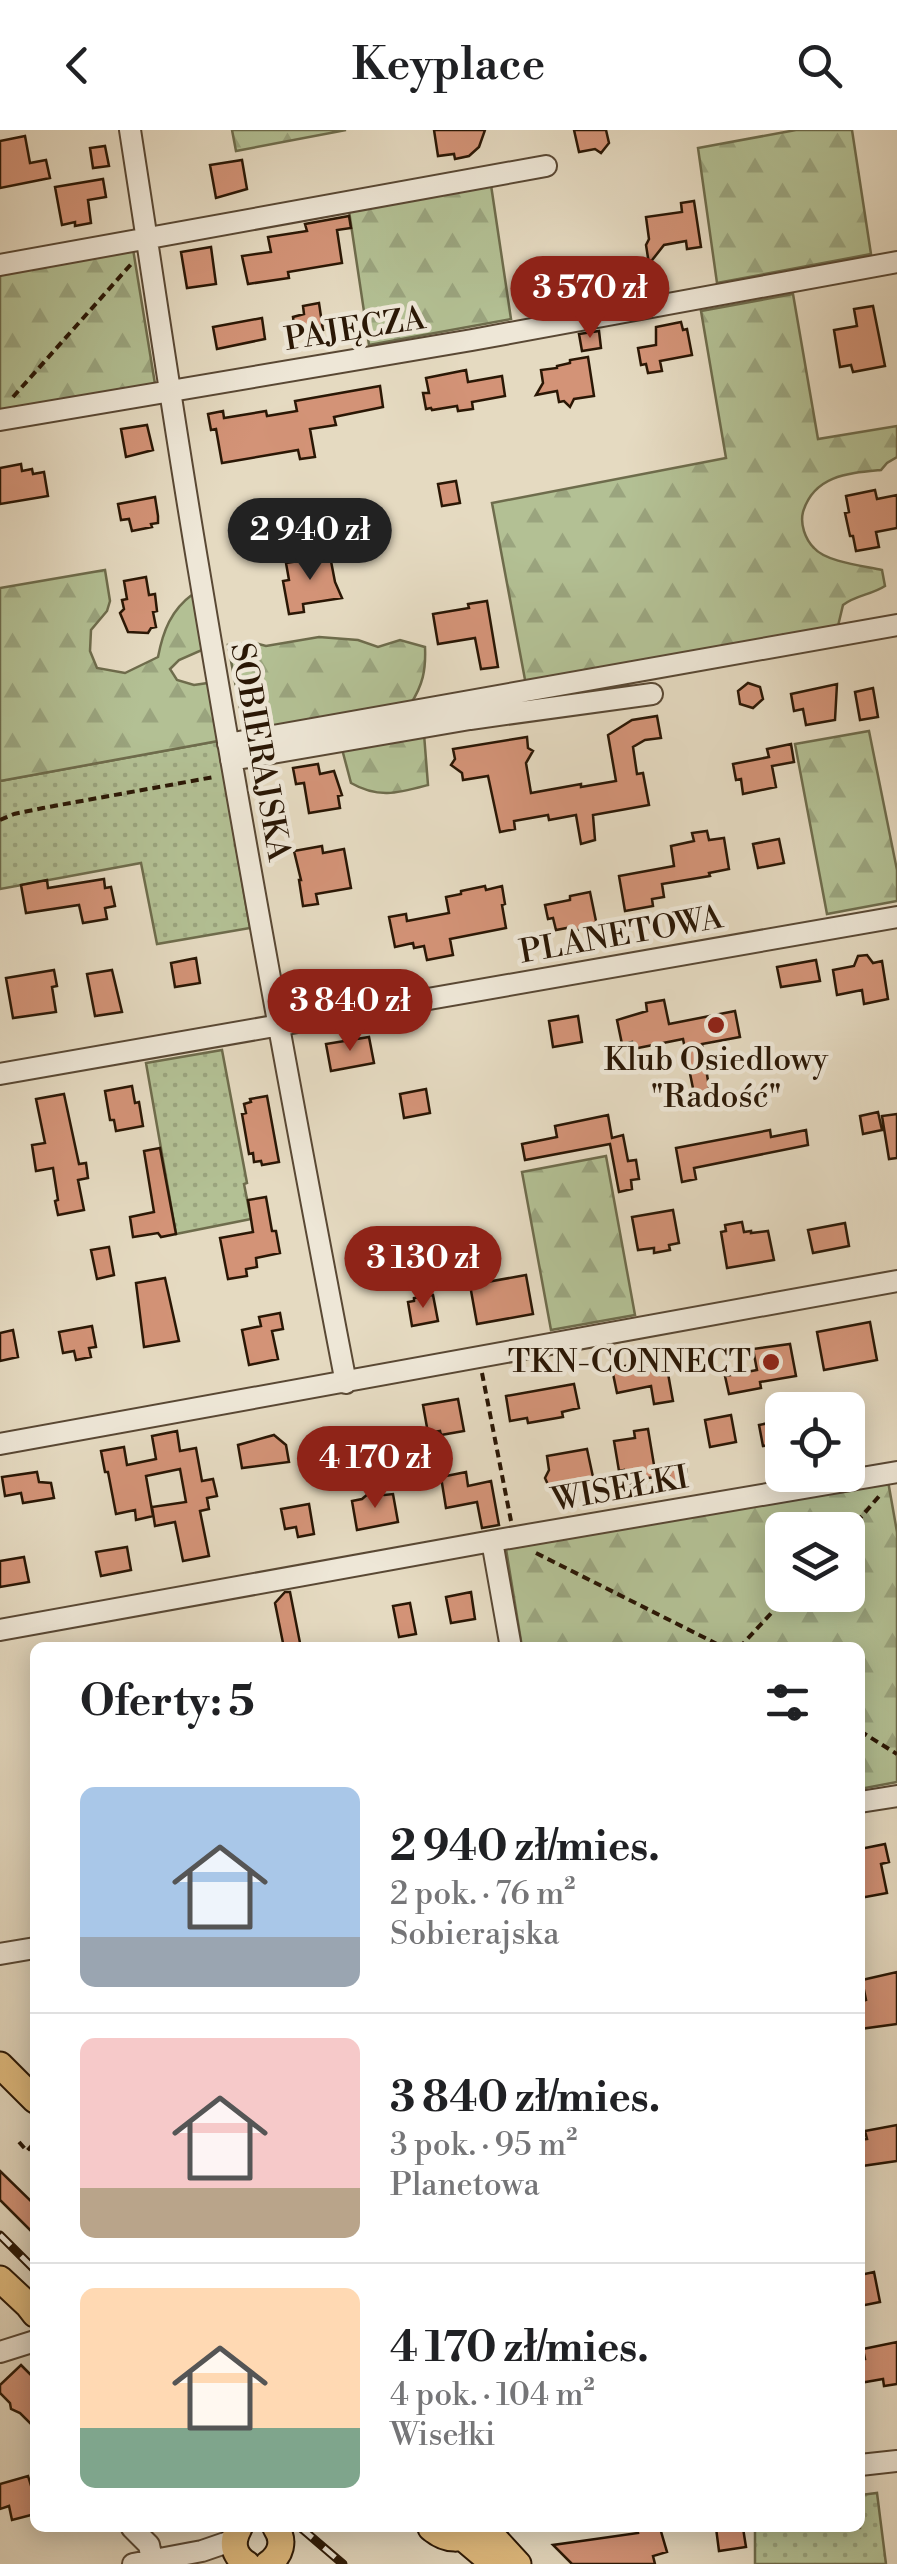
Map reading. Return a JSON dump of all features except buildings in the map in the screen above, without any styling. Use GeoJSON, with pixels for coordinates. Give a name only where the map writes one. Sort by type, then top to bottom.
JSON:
{"type":"FeatureCollection","features":[{"type":"Feature","properties":{"kind":"main road"},"geometry":{"type":"LineString","coordinates":[[0,2064],[30,2095]]}},
{"type":"Feature","properties":{"kind":"main road"},"geometry":{"type":"LineString","coordinates":[[0,2280],[30,2306]]}},
{"type":"Feature","properties":{"kind":"main road"},"geometry":{"type":"LineString","coordinates":[[436,2532],[444,2537],[470,2532]]}},
{"type":"Feature","properties":{"kind":"main road"},"geometry":{"type":"LineString","coordinates":[[476,2532],[494,2564]]}},
{"type":"Feature","properties":{"kind":"main road"},"geometry":{"type":"LineString","coordinates":[[476,2532],[518,2564]]}},
{"type":"Feature","properties":{"kind":"street","name":"SOBIERAJSKA"},"geometry":{"type":"LineString","coordinates":[[130,130],[231,759],[346,1382]]}},
{"type":"Feature","properties":{"kind":"street"},"geometry":{"type":"LineString","coordinates":[[0,264],[147,241],[546,166]]}},
{"type":"Feature","properties":{"kind":"street","name":"PAJĘCZA"},"geometry":{"type":"LineString","coordinates":[[0,420],[472,340],[897,262]]}},
{"type":"Feature","properties":{"kind":"street"},"geometry":{"type":"LineString","coordinates":[[231,759],[897,625]]}},
{"type":"Feature","properties":{"kind":"street"},"geometry":{"type":"LineString","coordinates":[[231,759],[470,718],[652,694]]}},
{"type":"Feature","properties":{"kind":"street","name":"PLANETOWA"},"geometry":{"type":"LineString","coordinates":[[0,1074],[897,918]]}},
{"type":"Feature","properties":{"kind":"street"},"geometry":{"type":"LineString","coordinates":[[0,1444],[897,1281]]}},
{"type":"Feature","properties":{"kind":"street","name":"WISEŁKI"},"geometry":{"type":"LineString","coordinates":[[0,1630],[892,1473]]}},
{"type":"Feature","properties":{"kind":"street"},"geometry":{"type":"LineString","coordinates":[[492,1541],[510,1642]]}},
{"type":"Feature","properties":{"kind":"street"},"geometry":{"type":"LineString","coordinates":[[865,1801],[897,1796]]}},
{"type":"Feature","properties":{"kind":"street"},"geometry":{"type":"LineString","coordinates":[[0,1954],[30,1949]]}},
{"type":"Feature","properties":{"kind":"street"},"geometry":{"type":"LineString","coordinates":[[0,2352],[30,2343]]}},
{"type":"Feature","properties":{"kind":"street"},"geometry":{"type":"LineString","coordinates":[[865,2464],[897,2461]]}},
{"type":"Feature","properties":{"kind":"street"},"geometry":{"type":"LineString","coordinates":[[136,2532],[149,2545],[143,2562]]}},
{"type":"Feature","properties":{"kind":"street"},"geometry":{"type":"LineString","coordinates":[[143,2562],[240,2545]]}},
{"type":"Feature","properties":{"kind":"path"},"geometry":{"type":"LineString","coordinates":[[12,398],[147,241]]}},
{"type":"Feature","properties":{"kind":"path"},"geometry":{"type":"LineString","coordinates":[[0,820],[231,759]]}},
{"type":"Feature","properties":{"kind":"path"},"geometry":{"type":"LineString","coordinates":[[480,1358],[514,1537],[538,1555],[713,1642]]}},
{"type":"Feature","properties":{"kind":"path"},"geometry":{"type":"LineString","coordinates":[[865,1513],[882,1494],[892,1473]]}},
{"type":"Feature","properties":{"kind":"path"},"geometry":{"type":"LineString","coordinates":[[745,1642],[773,1612]]}},
{"type":"Feature","properties":{"kind":"path"},"geometry":{"type":"LineString","coordinates":[[865,1733],[897,1754]]}},
{"type":"Feature","properties":{"kind":"path"},"geometry":{"type":"LineString","coordinates":[[19,2142],[27,2151],[30,2148]]}},
{"type":"Feature","properties":{"kind":"green space"},"geometry":{"type":"Polygon","coordinates":[[[232,130],[346,130],[236,151],[232,130]]]}},
{"type":"Feature","properties":{"kind":"green space"},"geometry":{"type":"Polygon","coordinates":[[[796,130],[852,130],[871,254],[717,283],[698,148],[796,130]]]}},
{"type":"Feature","properties":{"kind":"green space"},"geometry":{"type":"Polygon","coordinates":[[[491,185],[511,319],[369,345],[349,211],[491,185]]]}},
{"type":"Feature","properties":{"kind":"green space"},"geometry":{"type":"Polygon","coordinates":[[[133,249],[155,384],[0,411],[0,273],[133,249]]]}},
{"type":"Feature","properties":{"kind":"green space"},"geometry":{"type":"Polygon","coordinates":[[[793,294],[818,439],[897,426],[897,457],[881,470],[834,478],[815,490],[803,512],[804,531],[814,548],[827,557],[882,570],[885,586],[843,605],[838,626],[526,685],[492,503],[726,458],[701,311],[793,294]]]}},
{"type":"Feature","properties":{"kind":"green space"},"geometry":{"type":"Polygon","coordinates":[[[105,570],[110,601],[91,630],[90,651],[97,668],[125,673],[158,657],[169,622],[193,594],[202,650],[179,660],[170,669],[177,680],[194,685],[208,683],[218,741],[0,781],[0,588],[105,570]]]}},
{"type":"Feature","properties":{"kind":"green space"},"geometry":{"type":"Polygon","coordinates":[[[319,637],[358,640],[378,647],[400,640],[425,647],[423,677],[410,705],[261,733],[242,719],[228,645],[266,646],[319,637]]]}},
{"type":"Feature","properties":{"kind":"green space"},"geometry":{"type":"Polygon","coordinates":[[[869,731],[897,870],[897,901],[827,914],[795,744],[869,731]]]}},
{"type":"Feature","properties":{"kind":"green space"},"geometry":{"type":"Polygon","coordinates":[[[424,734],[428,785],[380,793],[351,783],[342,749],[424,734]]]}},
{"type":"Feature","properties":{"kind":"green space"},"geometry":{"type":"Polygon","coordinates":[[[218,741],[250,928],[157,944],[141,863],[0,889],[0,781],[218,741]]]}},
{"type":"Feature","properties":{"kind":"green space"},"geometry":{"type":"Polygon","coordinates":[[[222,1050],[251,1219],[176,1234],[146,1063],[222,1050]]]}},
{"type":"Feature","properties":{"kind":"green space"},"geometry":{"type":"Polygon","coordinates":[[[606,1156],[635,1315],[551,1330],[522,1172],[606,1156]]]}},
{"type":"Feature","properties":{"kind":"green space"},"geometry":{"type":"Polygon","coordinates":[[[888,1481],[897,1532],[897,1782],[865,1788],[865,1642],[521,1642],[506,1549],[826,1492],[865,1492],[865,1485],[888,1481]]]}},
{"type":"Feature","properties":{"kind":"green space"},"geometry":{"type":"Polygon","coordinates":[[[877,2493],[886,2564],[755,2564],[755,2532],[865,2532],[865,2494],[877,2493]]]}},
{"type":"Feature","properties":{"kind":"railway"},"geometry":{"type":"LineString","coordinates":[[0,2235],[30,2265]]}},
{"type":"Feature","properties":{"kind":"railway"},"geometry":{"type":"LineString","coordinates":[[306,2532],[343,2564]]}},
{"type":"Feature","properties":{"kind":"place","name":"Klub Osiedlowy \"Radość\""},"geometry":{"type":"Point","coordinates":[716,1025]}},
{"type":"Feature","properties":{"kind":"place","name":"TKN-CONNECT"},"geometry":{"type":"Point","coordinates":[771,1362]}}]}
